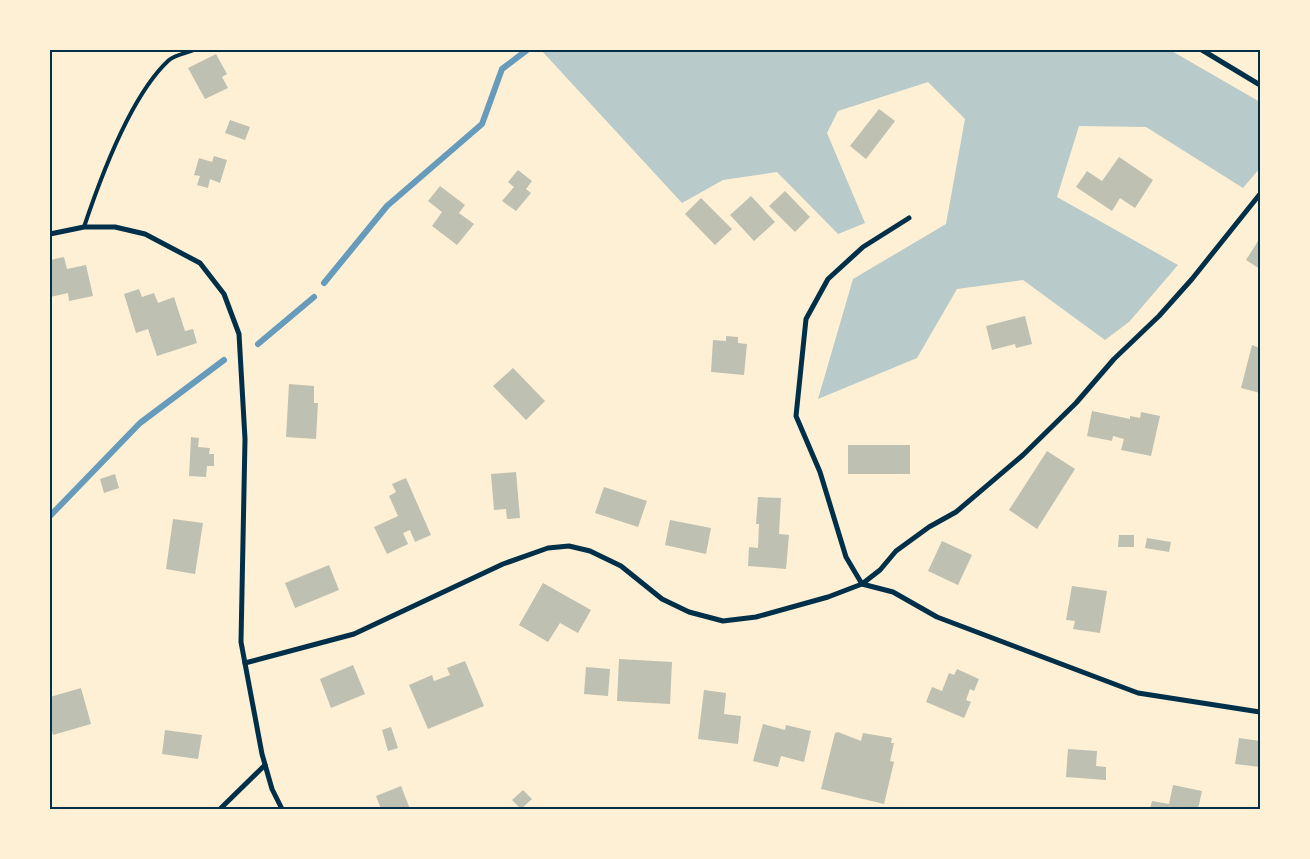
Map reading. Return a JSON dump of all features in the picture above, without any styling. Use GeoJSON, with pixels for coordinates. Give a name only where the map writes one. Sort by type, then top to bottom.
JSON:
{"type":"FeatureCollection","features":[{"type":"Feature","properties":{"kind":"street"},"geometry":{"type":"LineString","coordinates":[[1202,50],[1260,84]]}},
{"type":"Feature","properties":{"kind":"street"},"geometry":{"type":"LineString","coordinates":[[245,663],[354,634],[503,564],[548,548],[570,546],[590,551],[621,566],[662,599],[689,612],[723,621],[756,617],[828,597],[862,584],[880,570],[896,552],[928,527],[956,512],[1024,455],[1076,402],[1114,359],[1159,316],[1192,279],[1260,194]]}},
{"type":"Feature","properties":{"kind":"street"},"geometry":{"type":"LineString","coordinates":[[909,218],[863,247],[828,279],[806,319],[796,416],[820,472],[846,557],[862,584],[893,592],[937,617],[1138,693],[1260,712]]}},
{"type":"Feature","properties":{"kind":"street"},"geometry":{"type":"LineString","coordinates":[[50,234],[84,227],[115,227],[144,234],[200,263],[224,294],[238,334],[245,439],[241,624],[245,663],[252,711],[265,765],[272,789],[282,809]]}},
{"type":"Feature","properties":{"kind":"street"},"geometry":{"type":"LineString","coordinates":[[220,809],[265,765]]}},
{"type":"Feature","properties":{"kind":"lane"},"geometry":{"type":"LineString","coordinates":[[84,227],[116,144],[147,89],[170,59],[194,50]]}},
{"type":"Feature","properties":{"kind":"shaded area"},"geometry":{"type":"Polygon","coordinates":[[[541,50],[1170,50],[1260,102],[1260,168],[1243,188],[1146,127],[1079,126],[1057,197],[1178,265],[1129,322],[1105,340],[1023,280],[957,289],[917,358],[818,399],[853,279],[946,224],[965,119],[928,82],[838,111],[827,133],[865,223],[838,234],[777,172],[723,180],[682,203],[541,50]]]}},
{"type":"Feature","properties":{"kind":"building"},"geometry":{"type":"Polygon","coordinates":[[[216,54],[227,74],[222,77],[228,88],[205,99],[188,68],[216,54]]]}},
{"type":"Feature","properties":{"kind":"building"},"geometry":{"type":"Polygon","coordinates":[[[879,109],[895,121],[866,159],[850,146],[879,109]]]}},
{"type":"Feature","properties":{"kind":"building"},"geometry":{"type":"Polygon","coordinates":[[[230,120],[250,127],[245,140],[225,133],[230,120]]]}},
{"type":"Feature","properties":{"kind":"building"},"geometry":{"type":"Polygon","coordinates":[[[214,156],[227,160],[220,183],[210,179],[208,188],[197,185],[200,176],[194,175],[199,158],[212,162],[214,156]]]}},
{"type":"Feature","properties":{"kind":"building"},"geometry":{"type":"Polygon","coordinates":[[[1119,157],[1153,180],[1135,208],[1120,198],[1112,211],[1076,187],[1087,171],[1102,181],[1119,157]]]}},
{"type":"Feature","properties":{"kind":"building"},"geometry":{"type":"Polygon","coordinates":[[[518,170],[532,181],[526,189],[531,193],[516,211],[502,201],[514,187],[508,182],[518,170]]]}},
{"type":"Feature","properties":{"kind":"building"},"geometry":{"type":"Polygon","coordinates":[[[440,186],[465,205],[459,213],[474,224],[457,245],[432,226],[442,212],[428,201],[440,186]]]}},
{"type":"Feature","properties":{"kind":"building"},"geometry":{"type":"Polygon","coordinates":[[[785,191],[810,217],[795,232],[769,206],[785,191]]]}},
{"type":"Feature","properties":{"kind":"building"},"geometry":{"type":"Polygon","coordinates":[[[751,196],[775,222],[754,241],[730,215],[751,196]]]}},
{"type":"Feature","properties":{"kind":"building"},"geometry":{"type":"Polygon","coordinates":[[[701,198],[732,229],[715,245],[685,214],[701,198]]]}},
{"type":"Feature","properties":{"kind":"building"},"geometry":{"type":"Polygon","coordinates":[[[1260,238],[1260,269],[1246,260],[1260,238]]]}},
{"type":"Feature","properties":{"kind":"building"},"geometry":{"type":"Polygon","coordinates":[[[64,257],[67,269],[86,265],[93,296],[69,301],[68,293],[50,297],[50,260],[64,257]]]}},
{"type":"Feature","properties":{"kind":"building"},"geometry":{"type":"Polygon","coordinates":[[[139,289],[142,297],[154,293],[158,303],[174,297],[185,331],[193,329],[197,343],[157,356],[148,329],[136,333],[124,294],[139,289]]]}},
{"type":"Feature","properties":{"kind":"building"},"geometry":{"type":"Polygon","coordinates":[[[1025,316],[1032,344],[1016,348],[1015,344],[992,350],[986,326],[1025,316]]]}},
{"type":"Feature","properties":{"kind":"building"},"geometry":{"type":"Polygon","coordinates":[[[726,336],[738,337],[738,343],[747,344],[744,375],[711,372],[713,340],[726,341],[726,336]]]}},
{"type":"Feature","properties":{"kind":"building"},"geometry":{"type":"Polygon","coordinates":[[[1252,345],[1260,348],[1260,393],[1241,388],[1252,345]]]}},
{"type":"Feature","properties":{"kind":"building"},"geometry":{"type":"Polygon","coordinates":[[[513,368],[545,401],[526,420],[493,386],[513,368]]]}},
{"type":"Feature","properties":{"kind":"building"},"geometry":{"type":"Polygon","coordinates":[[[289,384],[314,386],[314,403],[318,403],[316,439],[286,437],[289,384]]]}},
{"type":"Feature","properties":{"kind":"building"},"geometry":{"type":"Polygon","coordinates":[[[1092,411],[1130,419],[1130,416],[1140,418],[1141,412],[1160,416],[1151,456],[1121,450],[1124,439],[1113,436],[1112,441],[1087,436],[1092,411]]]}},
{"type":"Feature","properties":{"kind":"building"},"geometry":{"type":"Polygon","coordinates":[[[191,437],[199,438],[198,447],[210,448],[209,454],[214,454],[214,466],[207,466],[206,477],[189,476],[191,437]]]}},
{"type":"Feature","properties":{"kind":"building"},"geometry":{"type":"Polygon","coordinates":[[[848,445],[910,445],[910,474],[848,474],[848,445]]]}},
{"type":"Feature","properties":{"kind":"building"},"geometry":{"type":"Polygon","coordinates":[[[1047,451],[1075,469],[1037,529],[1009,510],[1047,451]]]}},
{"type":"Feature","properties":{"kind":"building"},"geometry":{"type":"Polygon","coordinates":[[[516,472],[520,518],[507,519],[506,509],[494,510],[491,474],[516,472]]]}},
{"type":"Feature","properties":{"kind":"building"},"geometry":{"type":"Polygon","coordinates":[[[115,474],[119,488],[104,493],[100,479],[115,474]]]}},
{"type":"Feature","properties":{"kind":"building"},"geometry":{"type":"Polygon","coordinates":[[[406,478],[431,535],[415,542],[410,530],[403,533],[408,544],[387,554],[374,527],[398,516],[389,496],[396,492],[392,484],[406,478]]]}},
{"type":"Feature","properties":{"kind":"building"},"geometry":{"type":"Polygon","coordinates":[[[604,487],[647,501],[638,527],[595,513],[604,487]]]}},
{"type":"Feature","properties":{"kind":"building"},"geometry":{"type":"Polygon","coordinates":[[[758,497],[781,498],[779,534],[789,535],[786,569],[748,566],[749,547],[758,548],[759,524],[756,524],[758,497]]]}},
{"type":"Feature","properties":{"kind":"building"},"geometry":{"type":"Polygon","coordinates":[[[173,519],[203,523],[195,574],[166,569],[173,519]]]}},
{"type":"Feature","properties":{"kind":"building"},"geometry":{"type":"Polygon","coordinates":[[[670,520],[711,528],[706,554],[665,545],[670,520]]]}},
{"type":"Feature","properties":{"kind":"building"},"geometry":{"type":"Polygon","coordinates":[[[1119,535],[1134,535],[1134,547],[1118,547],[1119,535]]]}},
{"type":"Feature","properties":{"kind":"building"},"geometry":{"type":"Polygon","coordinates":[[[1147,538],[1171,542],[1169,552],[1145,548],[1147,538]]]}},
{"type":"Feature","properties":{"kind":"building"},"geometry":{"type":"Polygon","coordinates":[[[942,541],[972,555],[958,585],[928,571],[942,541]]]}},
{"type":"Feature","properties":{"kind":"building"},"geometry":{"type":"Polygon","coordinates":[[[329,565],[339,590],[295,608],[285,583],[329,565]]]}},
{"type":"Feature","properties":{"kind":"building"},"geometry":{"type":"Polygon","coordinates":[[[543,583],[591,610],[578,633],[560,623],[548,642],[519,625],[543,583]]]}},
{"type":"Feature","properties":{"kind":"building"},"geometry":{"type":"Polygon","coordinates":[[[1072,586],[1107,591],[1100,633],[1073,629],[1075,621],[1066,620],[1072,586]]]}},
{"type":"Feature","properties":{"kind":"building"},"geometry":{"type":"Polygon","coordinates":[[[619,659],[672,662],[670,704],[617,701],[619,659]]]}},
{"type":"Feature","properties":{"kind":"building"},"geometry":{"type":"Polygon","coordinates":[[[465,661],[484,706],[428,729],[409,685],[432,675],[434,681],[450,675],[447,668],[465,661]]]}},
{"type":"Feature","properties":{"kind":"building"},"geometry":{"type":"Polygon","coordinates":[[[353,665],[365,694],[331,708],[320,679],[353,665]]]}},
{"type":"Feature","properties":{"kind":"building"},"geometry":{"type":"Polygon","coordinates":[[[586,667],[610,669],[608,696],[584,694],[586,667]]]}},
{"type":"Feature","properties":{"kind":"building"},"geometry":{"type":"Polygon","coordinates":[[[957,669],[979,679],[974,691],[970,689],[966,700],[971,702],[964,718],[926,702],[932,687],[942,691],[949,673],[954,675],[957,669]]]}},
{"type":"Feature","properties":{"kind":"building"},"geometry":{"type":"Polygon","coordinates":[[[81,688],[91,724],[53,735],[50,723],[50,697],[81,688]]]}},
{"type":"Feature","properties":{"kind":"building"},"geometry":{"type":"Polygon","coordinates":[[[704,690],[726,693],[724,714],[741,716],[738,744],[698,739],[704,690]]]}},
{"type":"Feature","properties":{"kind":"building"},"geometry":{"type":"Polygon","coordinates":[[[763,724],[785,730],[786,725],[811,731],[804,762],[781,756],[778,767],[753,761],[763,724]]]}},
{"type":"Feature","properties":{"kind":"building"},"geometry":{"type":"Polygon","coordinates":[[[391,727],[398,748],[388,751],[382,730],[391,727]]]}},
{"type":"Feature","properties":{"kind":"building"},"geometry":{"type":"Polygon","coordinates":[[[165,730],[202,735],[198,759],[162,754],[165,730]]]}},
{"type":"Feature","properties":{"kind":"building"},"geometry":{"type":"Polygon","coordinates":[[[838,732],[861,741],[863,733],[892,738],[891,743],[894,743],[890,761],[894,762],[884,804],[821,789],[835,733],[838,732]]]}},
{"type":"Feature","properties":{"kind":"building"},"geometry":{"type":"Polygon","coordinates":[[[1239,738],[1260,741],[1260,767],[1235,764],[1239,738]]]}},
{"type":"Feature","properties":{"kind":"building"},"geometry":{"type":"Polygon","coordinates":[[[1068,749],[1097,751],[1096,766],[1106,767],[1106,780],[1066,777],[1068,749]]]}},
{"type":"Feature","properties":{"kind":"building"},"geometry":{"type":"Polygon","coordinates":[[[1173,785],[1202,791],[1198,809],[1150,809],[1152,801],[1169,804],[1173,785]]]}},
{"type":"Feature","properties":{"kind":"building"},"geometry":{"type":"Polygon","coordinates":[[[401,786],[410,809],[381,809],[376,796],[401,786]]]}},
{"type":"Feature","properties":{"kind":"building"},"geometry":{"type":"Polygon","coordinates":[[[523,790],[532,799],[521,809],[512,800],[523,790]]]}},
{"type":"Feature","properties":{"kind":"waterway"},"geometry":{"type":"LineString","coordinates":[[324,283],[387,206],[482,124],[502,69],[527,50]]}},
{"type":"Feature","properties":{"kind":"waterway"},"geometry":{"type":"LineString","coordinates":[[258,344],[314,297]]}},
{"type":"Feature","properties":{"kind":"waterway"},"geometry":{"type":"LineString","coordinates":[[50,516],[140,423],[224,360]]}}]}
